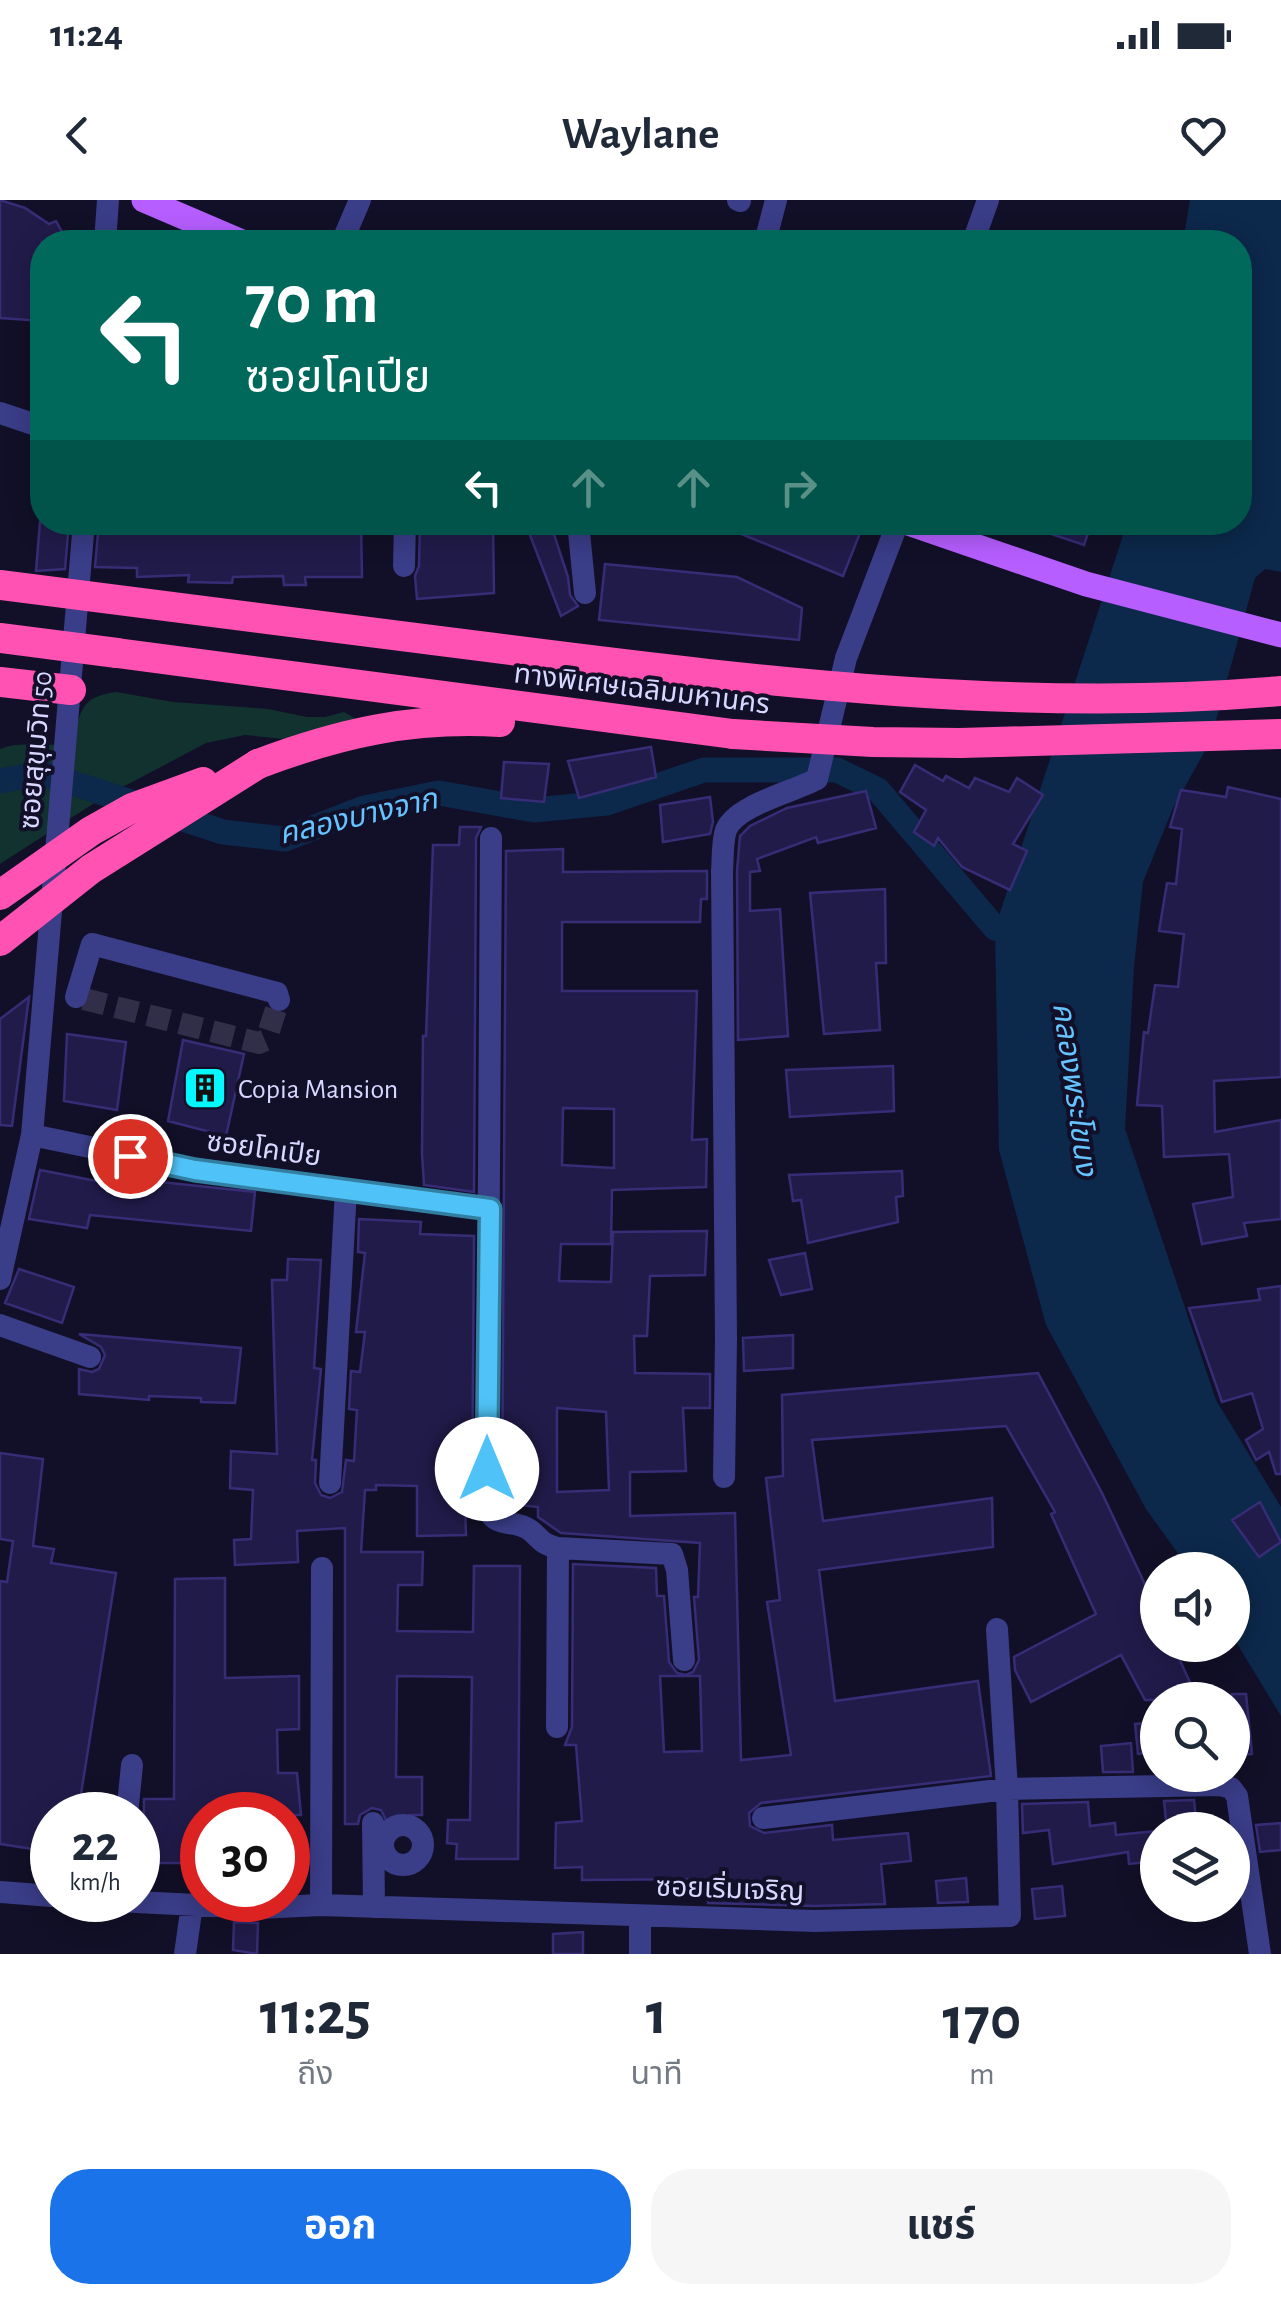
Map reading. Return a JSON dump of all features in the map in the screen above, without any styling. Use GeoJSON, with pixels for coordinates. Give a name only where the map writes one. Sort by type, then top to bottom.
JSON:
{"type":"FeatureCollection","features":[{"type":"Feature","properties":{"kind":"highway","name":"ทางพิเศษเฉลิมมหานคร"},"geometry":{"type":"LineString","coordinates":[[0,585],[727,678],[890,691],[1021,696],[1281,692]]}},
{"type":"Feature","properties":{"kind":"highway","name":"ทางพิเศษเฉลิมมหานคร"},"geometry":{"type":"LineString","coordinates":[[0,638],[732,734],[872,742],[1008,743],[1281,734]]}},
{"type":"Feature","properties":{"kind":"highway"},"geometry":{"type":"LineString","coordinates":[[0,682],[71,690]]}},
{"type":"Feature","properties":{"kind":"highway"},"geometry":{"type":"LineString","coordinates":[[0,895],[76,841],[132,808],[322,740],[368,730],[467,720],[732,734]]}},
{"type":"Feature","properties":{"kind":"highway"},"geometry":{"type":"LineString","coordinates":[[0,941],[91,869],[258,764]]}},
{"type":"Feature","properties":{"kind":"main road"},"geometry":{"type":"LineString","coordinates":[[144,200],[214,230]]}},
{"type":"Feature","properties":{"kind":"main road"},"geometry":{"type":"LineString","coordinates":[[941,535],[1086,584],[1281,635]]}},
{"type":"Feature","properties":{"kind":"street"},"geometry":{"type":"LineString","coordinates":[[106,230],[108,200]]}},
{"type":"Feature","properties":{"kind":"street"},"geometry":{"type":"LineString","coordinates":[[347,230],[360,200]]}},
{"type":"Feature","properties":{"kind":"street"},"geometry":{"type":"LineString","coordinates":[[768,230],[776,200]]}},
{"type":"Feature","properties":{"kind":"street"},"geometry":{"type":"LineString","coordinates":[[977,230],[988,200]]}},
{"type":"Feature","properties":{"kind":"street"},"geometry":{"type":"LineString","coordinates":[[0,412],[30,423]]}},
{"type":"Feature","properties":{"kind":"street","name":"ซอยสุขุมวิท 50"},"geometry":{"type":"LineString","coordinates":[[0,1278],[32,1135],[83,535]]}},
{"type":"Feature","properties":{"kind":"street"},"geometry":{"type":"LineString","coordinates":[[404,566],[405,535]]}},
{"type":"Feature","properties":{"kind":"street"},"geometry":{"type":"LineString","coordinates":[[579,535],[585,593]]}},
{"type":"Feature","properties":{"kind":"street"},"geometry":{"type":"LineString","coordinates":[[724,1476],[722,871],[726,828],[746,810],[794,792],[817,778],[846,658],[897,535]]}},
{"type":"Feature","properties":{"kind":"street"},"geometry":{"type":"LineString","coordinates":[[491,838],[486,1506],[496,1521],[528,1528],[542,1544],[666,1553],[676,1558],[684,1660]]}},
{"type":"Feature","properties":{"kind":"street"},"geometry":{"type":"LineString","coordinates":[[44,989],[80,998],[88,949],[94,944],[277,993],[279,1000]]}},
{"type":"Feature","properties":{"kind":"street","name":"ซอยโคเปีย"},"geometry":{"type":"LineString","coordinates":[[32,1135],[195,1170],[490,1209]]}},
{"type":"Feature","properties":{"kind":"street"},"geometry":{"type":"LineString","coordinates":[[330,1483],[346,1190]]}},
{"type":"Feature","properties":{"kind":"street"},"geometry":{"type":"LineString","coordinates":[[0,1326],[90,1357]]}},
{"type":"Feature","properties":{"kind":"street"},"geometry":{"type":"LineString","coordinates":[[557,1728],[558,1548]]}},
{"type":"Feature","properties":{"kind":"street"},"geometry":{"type":"LineString","coordinates":[[321,1905],[322,1568]]}},
{"type":"Feature","properties":{"kind":"street"},"geometry":{"type":"LineString","coordinates":[[996,1629],[1007,1789]]}},
{"type":"Feature","properties":{"kind":"street"},"geometry":{"type":"LineString","coordinates":[[129,1792],[132,1765]]}},
{"type":"Feature","properties":{"kind":"street"},"geometry":{"type":"LineString","coordinates":[[764,1818],[1007,1789],[1204,1785],[1230,1788],[1237,1796],[1260,1954]]}},
{"type":"Feature","properties":{"kind":"street","name":"ซอยเริ่มเจริญ"},"geometry":{"type":"LineString","coordinates":[[310,1905],[815,1921],[1005,1918],[1012,1910],[1007,1789]]}},
{"type":"Feature","properties":{"kind":"street"},"geometry":{"type":"LineString","coordinates":[[374,1907],[376,1834]]}},
{"type":"Feature","properties":{"kind":"street"},"geometry":{"type":"LineString","coordinates":[[0,1892],[30,1894]]}},
{"type":"Feature","properties":{"kind":"street"},"geometry":{"type":"LineString","coordinates":[[640,1916],[640,1954]]}},
{"type":"Feature","properties":{"kind":"street"},"geometry":{"type":"LineString","coordinates":[[185,1954],[190,1922]]}},
{"type":"Feature","properties":{"kind":"green space"},"geometry":{"type":"Polygon","coordinates":[[[116,692],[307,717],[344,712],[361,722],[304,741],[245,735],[206,743],[102,798],[0,864],[0,749],[72,741],[84,707],[95,697],[116,692]]]}},
{"type":"Feature","properties":{"kind":"water","name":"คลองพระโขนง"},"geometry":{"type":"Polygon","coordinates":[[[1190,200],[1281,200],[1281,572],[1265,569],[1255,578],[1210,742],[1173,808],[1143,882],[1125,1129],[1216,1400],[1281,1507],[1281,1716],[1248,1662],[1250,1552],[1177,1552],[1146,1509],[1046,1325],[999,1150],[995,928],[1123,535],[1252,535],[1252,230],[1185,230],[1190,200]]]}},
{"type":"Feature","properties":{"kind":"building"},"geometry":{"type":"Polygon","coordinates":[[[0,200],[25,208],[49,224],[56,221],[61,230],[30,230],[30,320],[0,318],[0,200]]]}},
{"type":"Feature","properties":{"kind":"building"},"geometry":{"type":"Polygon","coordinates":[[[39,535],[68,535],[65,569],[36,571],[39,535]]]}},
{"type":"Feature","properties":{"kind":"building"},"geometry":{"type":"Polygon","coordinates":[[[98,535],[361,535],[362,577],[305,577],[306,585],[284,585],[283,576],[233,577],[232,583],[188,582],[189,575],[137,577],[137,568],[95,567],[98,535]]]}},
{"type":"Feature","properties":{"kind":"building"},"geometry":{"type":"Polygon","coordinates":[[[420,535],[493,535],[494,593],[417,599],[415,576],[420,535]]]}},
{"type":"Feature","properties":{"kind":"building"},"geometry":{"type":"Polygon","coordinates":[[[530,535],[554,535],[570,595],[578,606],[561,616],[530,535]]]}},
{"type":"Feature","properties":{"kind":"building"},"geometry":{"type":"Polygon","coordinates":[[[744,535],[859,535],[843,576],[744,535]]]}},
{"type":"Feature","properties":{"kind":"building"},"geometry":{"type":"Polygon","coordinates":[[[1054,535],[1087,535],[1084,545],[1054,535]]]}},
{"type":"Feature","properties":{"kind":"building"},"geometry":{"type":"Polygon","coordinates":[[[605,564],[737,577],[802,608],[799,640],[599,620],[605,564]]]}},
{"type":"Feature","properties":{"kind":"building"},"geometry":{"type":"Polygon","coordinates":[[[651,747],[656,777],[579,798],[568,761],[651,747]]]}},
{"type":"Feature","properties":{"kind":"building"},"geometry":{"type":"Polygon","coordinates":[[[504,762],[549,764],[544,802],[501,798],[504,762]]]}},
{"type":"Feature","properties":{"kind":"building"},"geometry":{"type":"Polygon","coordinates":[[[915,765],[943,781],[946,776],[969,788],[975,778],[1009,792],[1017,778],[1043,795],[1013,844],[1027,851],[1010,890],[962,867],[938,838],[934,846],[914,832],[926,810],[900,792],[915,765]]]}},
{"type":"Feature","properties":{"kind":"building"},"geometry":{"type":"Polygon","coordinates":[[[1228,787],[1281,799],[1281,1077],[1214,1081],[1215,1132],[1281,1120],[1281,1219],[1244,1223],[1247,1236],[1202,1244],[1193,1204],[1233,1197],[1229,1154],[1164,1157],[1162,1106],[1137,1105],[1144,1032],[1148,1033],[1155,985],[1178,987],[1184,934],[1159,931],[1167,883],[1176,884],[1182,829],[1170,827],[1181,790],[1226,797],[1228,787]]]}},
{"type":"Feature","properties":{"kind":"building"},"geometry":{"type":"Polygon","coordinates":[[[866,791],[876,828],[818,843],[816,837],[757,859],[760,871],[750,872],[750,911],[780,909],[788,1036],[738,1040],[740,836],[750,826],[787,808],[866,791]]]}},
{"type":"Feature","properties":{"kind":"building"},"geometry":{"type":"Polygon","coordinates":[[[710,797],[710,834],[663,842],[660,805],[710,797]]]}},
{"type":"Feature","properties":{"kind":"building"},"geometry":{"type":"Polygon","coordinates":[[[460,827],[481,827],[476,838],[474,1192],[424,1185],[422,1154],[423,1036],[433,845],[459,845],[460,827]]]}},
{"type":"Feature","properties":{"kind":"building"},"geometry":{"type":"Polygon","coordinates":[[[563,849],[563,872],[707,871],[707,899],[701,899],[700,922],[562,922],[562,991],[697,991],[692,1140],[707,1139],[706,1187],[612,1190],[611,1244],[561,1244],[559,1281],[611,1282],[613,1232],[707,1231],[705,1275],[650,1276],[647,1336],[634,1336],[635,1373],[710,1374],[710,1408],[683,1408],[686,1471],[630,1472],[630,1516],[735,1513],[741,1760],[791,1755],[767,1602],[780,1600],[766,1478],[783,1476],[782,1395],[1038,1373],[1140,1574],[1140,1662],[1181,1662],[1190,1682],[1140,1682],[1140,1691],[1121,1655],[1031,1702],[1015,1670],[1014,1657],[1096,1614],[1051,1514],[1055,1512],[1006,1426],[812,1440],[823,1521],[992,1498],[993,1547],[819,1570],[835,1701],[978,1681],[991,1776],[761,1803],[749,1813],[750,1826],[764,1833],[832,1825],[833,1840],[908,1833],[911,1861],[881,1864],[885,1904],[708,1903],[706,1879],[582,1880],[582,1867],[555,1868],[556,1823],[582,1821],[576,1745],[565,1745],[572,1727],[573,1564],[656,1568],[657,1596],[664,1596],[669,1662],[677,1673],[686,1675],[693,1672],[699,1660],[694,1597],[698,1597],[700,1543],[561,1533],[538,1517],[538,1507],[502,1503],[506,851],[563,849]],[[563,1108],[562,1165],[614,1168],[614,1109],[563,1108]],[[557,1408],[557,1492],[609,1490],[606,1412],[557,1408]],[[660,1676],[664,1752],[702,1751],[700,1676],[660,1676]]]}},
{"type":"Feature","properties":{"kind":"building"},"geometry":{"type":"Polygon","coordinates":[[[885,889],[886,963],[876,963],[880,1030],[824,1034],[810,893],[885,889]]]}},
{"type":"Feature","properties":{"kind":"building"},"geometry":{"type":"Polygon","coordinates":[[[29,997],[12,1126],[0,1125],[0,1019],[29,997]]]}},
{"type":"Feature","properties":{"kind":"building"},"geometry":{"type":"Polygon","coordinates":[[[67,1034],[126,1042],[117,1110],[64,1101],[67,1034]]]}},
{"type":"Feature","properties":{"kind":"building","name":"Copia Mansion"},"geometry":{"type":"Polygon","coordinates":[[[183,1040],[244,1054],[226,1136],[168,1121],[183,1040]]]}},
{"type":"Feature","properties":{"kind":"building"},"geometry":{"type":"Polygon","coordinates":[[[893,1066],[894,1111],[790,1117],[786,1070],[893,1066]]]}},
{"type":"Feature","properties":{"kind":"building"},"geometry":{"type":"Polygon","coordinates":[[[40,1170],[122,1186],[123,1178],[255,1192],[251,1231],[90,1215],[87,1228],[29,1219],[40,1170]]]}},
{"type":"Feature","properties":{"kind":"building"},"geometry":{"type":"Polygon","coordinates":[[[902,1171],[903,1196],[896,1197],[898,1222],[808,1243],[801,1200],[793,1201],[789,1175],[902,1171]]]}},
{"type":"Feature","properties":{"kind":"building"},"geometry":{"type":"Polygon","coordinates":[[[359,1219],[421,1222],[420,1234],[474,1236],[472,1504],[465,1503],[466,1535],[417,1536],[417,1486],[376,1485],[376,1490],[365,1490],[361,1552],[423,1552],[422,1585],[398,1585],[397,1631],[473,1632],[474,1566],[520,1566],[518,1859],[456,1859],[457,1844],[447,1843],[448,1820],[470,1820],[472,1677],[397,1676],[396,1777],[422,1777],[422,1815],[410,1815],[410,1824],[388,1824],[381,1810],[372,1808],[360,1815],[358,1824],[345,1824],[345,1528],[297,1531],[298,1562],[235,1565],[234,1540],[251,1539],[253,1490],[230,1488],[231,1451],[277,1454],[272,1280],[287,1280],[288,1259],[321,1260],[314,1368],[321,1369],[312,1460],[316,1460],[315,1483],[321,1495],[330,1498],[342,1492],[346,1460],[354,1461],[357,1410],[349,1409],[351,1371],[360,1372],[365,1332],[356,1332],[365,1253],[358,1252],[359,1219]]]}},
{"type":"Feature","properties":{"kind":"building"},"geometry":{"type":"Polygon","coordinates":[[[805,1253],[812,1289],[781,1295],[769,1260],[805,1253]]]}},
{"type":"Feature","properties":{"kind":"building"},"geometry":{"type":"Polygon","coordinates":[[[19,1269],[74,1287],[62,1323],[5,1303],[19,1269]]]}},
{"type":"Feature","properties":{"kind":"building"},"geometry":{"type":"Polygon","coordinates":[[[1281,1286],[1281,1474],[1276,1474],[1269,1452],[1256,1460],[1246,1440],[1263,1429],[1252,1393],[1222,1402],[1189,1308],[1260,1300],[1258,1289],[1281,1286]]]}},
{"type":"Feature","properties":{"kind":"building"},"geometry":{"type":"Polygon","coordinates":[[[79,1334],[241,1348],[235,1403],[201,1402],[201,1398],[149,1396],[149,1400],[79,1394],[79,1369],[99,1369],[105,1355],[101,1347],[79,1334]]]}},
{"type":"Feature","properties":{"kind":"building"},"geometry":{"type":"Polygon","coordinates":[[[793,1335],[793,1368],[744,1371],[743,1338],[793,1335]]]}},
{"type":"Feature","properties":{"kind":"building"},"geometry":{"type":"Polygon","coordinates":[[[0,1453],[43,1459],[33,1546],[54,1549],[51,1563],[116,1573],[81,1792],[30,1792],[30,1849],[0,1844],[0,1581],[7,1582],[13,1541],[0,1539],[0,1453]]]}},
{"type":"Feature","properties":{"kind":"building"},"geometry":{"type":"Polygon","coordinates":[[[1260,1502],[1281,1542],[1259,1557],[1232,1520],[1260,1502]]]}},
{"type":"Feature","properties":{"kind":"building"},"geometry":{"type":"Polygon","coordinates":[[[225,1578],[225,1678],[299,1676],[299,1729],[277,1730],[278,1773],[297,1773],[299,1792],[180,1792],[180,1863],[160,1863],[160,1799],[174,1799],[175,1579],[225,1578]]]}},
{"type":"Feature","properties":{"kind":"building"},"geometry":{"type":"Polygon","coordinates":[[[1135,1724],[1140,1724],[1140,1754],[1138,1754],[1135,1724]]]}},
{"type":"Feature","properties":{"kind":"building"},"geometry":{"type":"Polygon","coordinates":[[[1131,1743],[1133,1772],[1103,1772],[1101,1746],[1131,1743]]]}},
{"type":"Feature","properties":{"kind":"building"},"geometry":{"type":"Polygon","coordinates":[[[1194,1800],[1195,1812],[1165,1812],[1164,1801],[1194,1800]]]}},
{"type":"Feature","properties":{"kind":"building"},"geometry":{"type":"Polygon","coordinates":[[[1088,1802],[1090,1826],[1115,1823],[1116,1835],[1140,1833],[1140,1863],[1129,1864],[1128,1852],[1053,1864],[1049,1830],[1023,1833],[1022,1804],[1088,1802]]]}},
{"type":"Feature","properties":{"kind":"building"},"geometry":{"type":"Polygon","coordinates":[[[1281,1823],[1281,1850],[1260,1852],[1256,1825],[1281,1823]]]}},
{"type":"Feature","properties":{"kind":"building"},"geometry":{"type":"Polygon","coordinates":[[[966,1878],[968,1902],[938,1903],[936,1881],[966,1878]]]}},
{"type":"Feature","properties":{"kind":"building"},"geometry":{"type":"Polygon","coordinates":[[[1062,1886],[1065,1916],[1035,1919],[1032,1889],[1062,1886]]]}},
{"type":"Feature","properties":{"kind":"building"},"geometry":{"type":"Polygon","coordinates":[[[234,1922],[258,1923],[257,1954],[233,1950],[234,1922]]]}},
{"type":"Feature","properties":{"kind":"building"},"geometry":{"type":"Polygon","coordinates":[[[583,1932],[583,1954],[553,1954],[553,1934],[583,1932]]]}},
{"type":"Feature","properties":{"kind":"waterway","name":"คลองบางจาก"},"geometry":{"type":"LineString","coordinates":[[0,781],[42,773],[223,832],[285,839],[364,808],[439,793],[534,810],[607,803],[704,770],[837,770],[878,790],[995,928],[1027,939]]}},
{"type":"Feature","properties":{"kind":"tunnel"},"geometry":{"type":"LineString","coordinates":[[84,999],[259,1043],[266,1040],[279,1000]]}},
{"type":"Feature","properties":{"kind":"place","name":"Copia Mansion"},"geometry":{"type":"Point","coordinates":[205,1088]}},
{"type":"Feature","properties":{"kind":"route"},"geometry":{"type":"LineString","coordinates":[[130,1156],[195,1170],[490,1209],[487,1469]]}}]}
